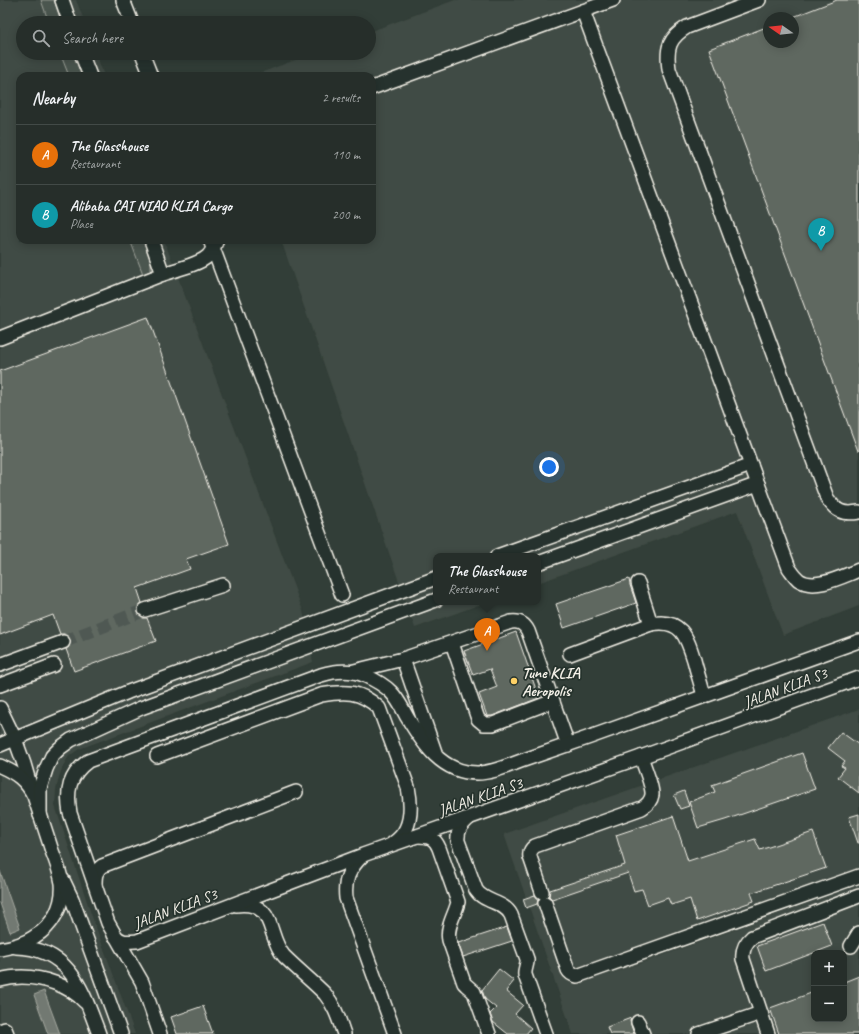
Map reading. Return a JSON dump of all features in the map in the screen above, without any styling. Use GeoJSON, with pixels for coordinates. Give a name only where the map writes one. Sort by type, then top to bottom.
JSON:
{"type":"FeatureCollection","features":[{"type":"Feature","properties":{"kind":"street"},"geometry":{"type":"LineString","coordinates":[[62,0],[68,16]]}},
{"type":"Feature","properties":{"kind":"street"},"geometry":{"type":"LineString","coordinates":[[123,0],[129,16]]}},
{"type":"Feature","properties":{"kind":"street"},"geometry":{"type":"LineString","coordinates":[[376,87],[613,0]]}},
{"type":"Feature","properties":{"kind":"street"},"geometry":{"type":"LineString","coordinates":[[759,0],[687,27],[677,33],[670,44],[667,57],[669,68],[827,498],[834,507],[842,512],[851,514],[859,512]]}},
{"type":"Feature","properties":{"kind":"street"},"geometry":{"type":"LineString","coordinates":[[583,11],[789,568],[798,579],[810,584],[817,584],[859,570]]}},
{"type":"Feature","properties":{"kind":"street"},"geometry":{"type":"LineString","coordinates":[[84,60],[88,72]]}},
{"type":"Feature","properties":{"kind":"street"},"geometry":{"type":"LineString","coordinates":[[145,60],[149,72]]}},
{"type":"Feature","properties":{"kind":"street"},"geometry":{"type":"LineString","coordinates":[[152,244],[163,274]]}},
{"type":"Feature","properties":{"kind":"street"},"geometry":{"type":"LineString","coordinates":[[0,338],[163,274],[198,262],[208,257],[213,244]]}},
{"type":"Feature","properties":{"kind":"street"},"geometry":{"type":"LineString","coordinates":[[213,244],[342,595]]}},
{"type":"Feature","properties":{"kind":"street"},"geometry":{"type":"LineString","coordinates":[[505,553],[751,465]]}},
{"type":"Feature","properties":{"kind":"street"},"geometry":{"type":"LineString","coordinates":[[541,562],[758,484]]}},
{"type":"Feature","properties":{"kind":"street"},"geometry":{"type":"LineString","coordinates":[[0,745],[128,692],[433,579]]}},
{"type":"Feature","properties":{"kind":"street"},"geometry":{"type":"LineString","coordinates":[[638,583],[651,624]]}},
{"type":"Feature","properties":{"kind":"street"},"geometry":{"type":"LineString","coordinates":[[145,610],[223,585]]}},
{"type":"Feature","properties":{"kind":"street"},"geometry":{"type":"LineString","coordinates":[[40,814],[40,788],[46,769],[52,756],[71,740],[141,708],[433,601]]}},
{"type":"Feature","properties":{"kind":"street"},"geometry":{"type":"LineString","coordinates":[[160,1034],[142,982],[108,923],[70,813],[70,784],[76,771],[82,765],[95,758],[326,673],[342,670],[354,671],[403,659],[511,622],[521,623],[528,631],[568,745]]}},
{"type":"Feature","properties":{"kind":"street"},"geometry":{"type":"LineString","coordinates":[[570,654],[651,624],[658,623],[672,625],[680,629],[685,635],[704,696]]}},
{"type":"Feature","properties":{"kind":"street","name":"JALAN KLIA S3"},"geometry":{"type":"LineString","coordinates":[[354,671],[380,683],[392,692],[420,738],[437,758],[459,770],[477,773],[492,771],[568,745],[859,641]]}},
{"type":"Feature","properties":{"kind":"street"},"geometry":{"type":"LineString","coordinates":[[0,665],[63,642]]}},
{"type":"Feature","properties":{"kind":"street"},"geometry":{"type":"LineString","coordinates":[[452,643],[478,719],[484,724],[493,724],[553,701]]}},
{"type":"Feature","properties":{"kind":"street"},"geometry":{"type":"LineString","coordinates":[[403,659],[437,758]]}},
{"type":"Feature","properties":{"kind":"street"},"geometry":{"type":"LineString","coordinates":[[0,685],[54,665]]}},
{"type":"Feature","properties":{"kind":"street","name":"JALAN KLIA S3"},"geometry":{"type":"LineString","coordinates":[[114,935],[119,940],[124,942],[137,941],[363,855],[859,678]]}},
{"type":"Feature","properties":{"kind":"street"},"geometry":{"type":"LineString","coordinates":[[157,756],[321,695],[338,692],[361,696],[371,701],[378,708],[408,787],[410,811],[407,829],[397,841],[388,847]]}},
{"type":"Feature","properties":{"kind":"street"},"geometry":{"type":"LineString","coordinates":[[0,708],[15,739],[24,764],[62,883],[62,894],[59,907],[49,925],[35,937],[19,945],[4,948]]}},
{"type":"Feature","properties":{"kind":"street"},"geometry":{"type":"LineString","coordinates":[[641,757],[652,795],[647,805],[535,846],[532,848],[530,854],[568,970],[573,975],[578,976],[859,876]]}},
{"type":"Feature","properties":{"kind":"street"},"geometry":{"type":"LineString","coordinates":[[0,766],[12,772],[24,781],[34,796]]}},
{"type":"Feature","properties":{"kind":"street"},"geometry":{"type":"LineString","coordinates":[[95,885],[96,873],[102,866],[296,792]]}},
{"type":"Feature","properties":{"kind":"street"},"geometry":{"type":"LineString","coordinates":[[469,818],[464,822],[458,831],[458,841],[478,894],[504,906],[509,910],[527,962],[524,972],[546,1034]]}},
{"type":"Feature","properties":{"kind":"street"},"geometry":{"type":"LineString","coordinates":[[418,836],[433,839],[437,843],[442,855],[458,902],[449,928],[449,940],[464,983],[474,992],[489,1034]]}},
{"type":"Feature","properties":{"kind":"street"},"geometry":{"type":"LineString","coordinates":[[363,855],[355,863],[350,872],[345,890],[346,898],[395,1034]]}},
{"type":"Feature","properties":{"kind":"street"},"geometry":{"type":"LineString","coordinates":[[58,869],[72,899],[121,1034]]}},
{"type":"Feature","properties":{"kind":"street"},"geometry":{"type":"LineString","coordinates":[[768,1034],[743,959],[742,953],[747,941],[752,937],[859,896]]}},
{"type":"Feature","properties":{"kind":"street"},"geometry":{"type":"LineString","coordinates":[[229,906],[241,904],[250,905],[262,911],[269,922],[275,941],[284,955],[330,1000],[344,1034]]}},
{"type":"Feature","properties":{"kind":"street"},"geometry":{"type":"LineString","coordinates":[[851,946],[859,933]]}},
{"type":"Feature","properties":{"kind":"street"},"geometry":{"type":"LineString","coordinates":[[4,948],[23,947],[33,949],[47,954],[60,962],[70,971],[76,979],[86,999],[99,1034]]}},
{"type":"Feature","properties":{"kind":"street"},"geometry":{"type":"LineString","coordinates":[[0,980],[22,977],[43,980],[59,985],[75,993],[81,998],[86,1003],[92,1014]]}},
{"type":"Feature","properties":{"kind":"street"},"geometry":{"type":"LineString","coordinates":[[699,1034],[761,1012]]}},
{"type":"Feature","properties":{"kind":"shaded area"},"geometry":{"type":"Polygon","coordinates":[[[0,0],[76,0],[82,16],[16,16],[16,60],[98,60],[103,72],[16,72],[16,244],[165,244],[303,611],[313,662],[79,749],[69,756],[59,777],[55,806],[90,911],[135,1034],[0,1034],[0,0]]]}},
{"type":"Feature","properties":{"kind":"shaded area"},"geometry":{"type":"Polygon","coordinates":[[[41,0],[54,0],[60,16],[47,16],[41,0]]]}},
{"type":"Feature","properties":{"kind":"shaded area"},"geometry":{"type":"Polygon","coordinates":[[[455,0],[859,0],[859,606],[783,635],[737,511],[541,582],[541,553],[433,553],[433,605],[479,605],[415,628],[282,244],[376,244],[376,72],[263,72],[295,60],[376,60],[376,29],[455,0]]]}},
{"type":"Feature","properties":{"kind":"shaded area"},"geometry":{"type":"Polygon","coordinates":[[[63,60],[76,60],[80,72],[67,72],[63,60]]]}},
{"type":"Feature","properties":{"kind":"shaded area"},"geometry":{"type":"Polygon","coordinates":[[[132,244],[145,244],[151,261],[151,271],[143,274],[132,244]]]}},
{"type":"Feature","properties":{"kind":"shaded area"},"geometry":{"type":"Polygon","coordinates":[[[859,709],[859,882],[605,976],[859,885],[859,1034],[573,1034],[504,834],[859,709]]]}},
{"type":"Feature","properties":{"kind":"shaded area"},"geometry":{"type":"Polygon","coordinates":[[[0,871],[20,928],[10,932],[0,903],[0,871]]]}},
{"type":"Feature","properties":{"kind":"shaded area"},"geometry":{"type":"Polygon","coordinates":[[[44,991],[60,1034],[48,1034],[34,995],[44,991]]]}},
{"type":"Feature","properties":{"kind":"building"},"geometry":{"type":"Polygon","coordinates":[[[837,0],[859,0],[859,451],[709,49],[763,28],[763,48],[799,48],[799,15],[837,0]]]}},
{"type":"Feature","properties":{"kind":"building"},"geometry":{"type":"Polygon","coordinates":[[[148,317],[229,544],[186,559],[190,569],[137,588],[142,603],[137,608],[138,613],[143,618],[147,618],[156,641],[74,671],[66,649],[69,647],[71,640],[68,636],[60,634],[53,615],[0,635],[0,371],[148,317]]]}},
{"type":"Feature","properties":{"kind":"building"},"geometry":{"type":"Polygon","coordinates":[[[629,579],[636,603],[564,628],[556,604],[629,579]]]}},
{"type":"Feature","properties":{"kind":"building","name":"Tune KLIA Aeropolis"},"geometry":{"type":"Polygon","coordinates":[[[516,632],[539,698],[492,716],[487,716],[479,694],[497,687],[490,669],[473,675],[464,651],[516,632]]]}},
{"type":"Feature","properties":{"kind":"building"},"geometry":{"type":"Polygon","coordinates":[[[841,732],[859,745],[859,793],[838,777],[845,768],[841,766],[845,761],[828,748],[841,732]]]}},
{"type":"Feature","properties":{"kind":"building"},"geometry":{"type":"Polygon","coordinates":[[[802,753],[815,789],[698,828],[689,802],[715,792],[712,785],[802,753]]]}},
{"type":"Feature","properties":{"kind":"building"},"geometry":{"type":"Polygon","coordinates":[[[684,791],[689,806],[680,809],[674,795],[684,791]]]}},
{"type":"Feature","properties":{"kind":"building"},"geometry":{"type":"Polygon","coordinates":[[[859,814],[859,843],[858,843],[849,817],[859,814]]]}},
{"type":"Feature","properties":{"kind":"building"},"geometry":{"type":"Polygon","coordinates":[[[673,816],[688,861],[755,839],[760,850],[813,832],[826,868],[751,893],[754,901],[697,921],[690,899],[671,905],[668,898],[648,905],[642,889],[634,891],[628,873],[552,899],[549,896],[550,890],[625,865],[616,835],[673,816]]]}},
{"type":"Feature","properties":{"kind":"building"},"geometry":{"type":"Polygon","coordinates":[[[535,895],[538,899],[537,904],[526,908],[523,899],[535,895]]]}},
{"type":"Feature","properties":{"kind":"building"},"geometry":{"type":"Polygon","coordinates":[[[823,922],[832,946],[821,950],[811,950],[811,954],[766,971],[757,946],[823,922]]]}},
{"type":"Feature","properties":{"kind":"building"},"geometry":{"type":"Polygon","coordinates":[[[507,927],[512,941],[463,957],[458,943],[507,927]]]}},
{"type":"Feature","properties":{"kind":"building"},"geometry":{"type":"Polygon","coordinates":[[[499,969],[514,981],[506,991],[523,1005],[515,1014],[531,1028],[526,1034],[508,1034],[493,1022],[490,1014],[496,1008],[485,999],[482,990],[499,969]]]}},
{"type":"Feature","properties":{"kind":"building"},"geometry":{"type":"Polygon","coordinates":[[[859,976],[859,1034],[779,1034],[770,1008],[811,993],[811,1022],[847,1022],[847,981],[859,976]]]}},
{"type":"Feature","properties":{"kind":"building"},"geometry":{"type":"Polygon","coordinates":[[[203,1006],[213,1034],[177,1034],[171,1017],[203,1006]]]}},
{"type":"Feature","properties":{"kind":"building"},"geometry":{"type":"Polygon","coordinates":[[[631,1018],[630,1021],[634,1034],[610,1034],[607,1027],[631,1018]]]}},
{"type":"Feature","properties":{"kind":"tunnel"},"geometry":{"type":"LineString","coordinates":[[63,642],[145,610]]}},
{"type":"Feature","properties":{"kind":"place","name":"Alibaba CAI NIAO KLIA Cargo"},"geometry":{"type":"Point","coordinates":[821,251]}},
{"type":"Feature","properties":{"kind":"place","name":"The Glasshouse"},"geometry":{"type":"Point","coordinates":[487,651]}},
{"type":"Feature","properties":{"kind":"place","name":"Tune KLIA Aeropolis"},"geometry":{"type":"Point","coordinates":[514,681]}}]}
